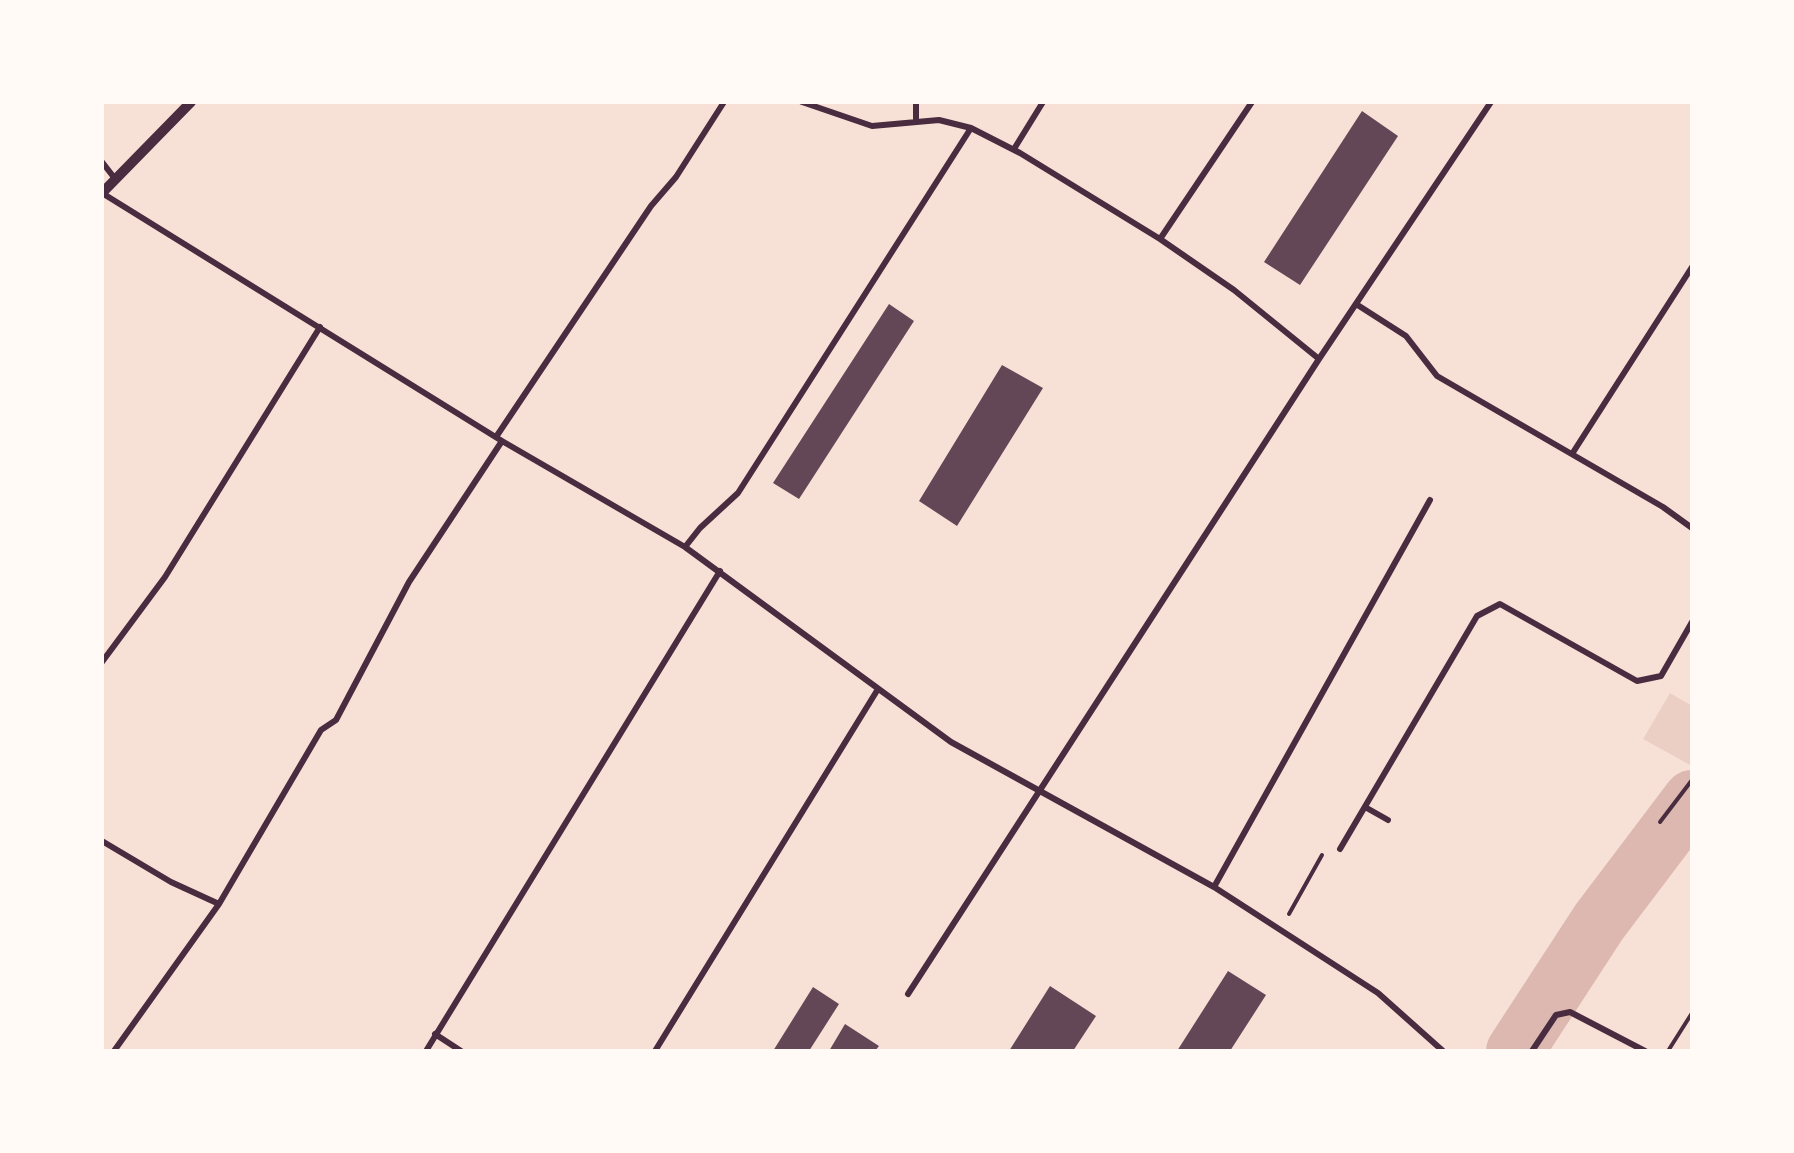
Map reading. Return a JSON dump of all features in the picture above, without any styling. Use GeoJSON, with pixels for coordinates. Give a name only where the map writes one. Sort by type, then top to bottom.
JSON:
{"type":"FeatureCollection","features":[{"type":"Feature","properties":{"kind":"street"},"geometry":{"type":"LineString","coordinates":[[191,102],[102,193],[499,439],[685,547],[951,742],[1214,887],[1378,993],[1443,1051]]}},
{"type":"Feature","properties":{"kind":"street"},"geometry":{"type":"LineString","coordinates":[[114,1051],[219,904],[321,730],[336,720],[409,582],[499,439],[651,206],[676,177],[724,102]]}},
{"type":"Feature","properties":{"kind":"street"},"geometry":{"type":"LineString","coordinates":[[802,102],[872,126],[939,120],[970,128],[1014,149],[1160,239],[1234,290],[1319,359]]}},
{"type":"Feature","properties":{"kind":"street"},"geometry":{"type":"LineString","coordinates":[[916,102],[916,121]]}},
{"type":"Feature","properties":{"kind":"street"},"geometry":{"type":"LineString","coordinates":[[1014,149],[1043,102]]}},
{"type":"Feature","properties":{"kind":"street"},"geometry":{"type":"LineString","coordinates":[[1160,239],[1252,102]]}},
{"type":"Feature","properties":{"kind":"street"},"geometry":{"type":"LineString","coordinates":[[908,994],[1319,359],[1491,102]]}},
{"type":"Feature","properties":{"kind":"street"},"geometry":{"type":"LineString","coordinates":[[685,547],[700,528],[738,493],[970,128]]}},
{"type":"Feature","properties":{"kind":"street"},"geometry":{"type":"LineString","coordinates":[[102,162],[116,180]]}},
{"type":"Feature","properties":{"kind":"street"},"geometry":{"type":"LineString","coordinates":[[1572,454],[1692,267]]}},
{"type":"Feature","properties":{"kind":"street"},"geometry":{"type":"LineString","coordinates":[[1356,304],[1406,336],[1437,376],[1663,507],[1692,528]]}},
{"type":"Feature","properties":{"kind":"street"},"geometry":{"type":"LineString","coordinates":[[102,662],[165,577],[320,327]]}},
{"type":"Feature","properties":{"kind":"street"},"geometry":{"type":"LineString","coordinates":[[1214,887],[1430,500]]}},
{"type":"Feature","properties":{"kind":"street"},"geometry":{"type":"LineString","coordinates":[[426,1051],[720,571]]}},
{"type":"Feature","properties":{"kind":"street"},"geometry":{"type":"LineString","coordinates":[[1340,849],[1478,616],[1500,604],[1637,681],[1661,676],[1692,622]]}},
{"type":"Feature","properties":{"kind":"street"},"geometry":{"type":"LineString","coordinates":[[655,1051],[878,689]]}},
{"type":"Feature","properties":{"kind":"street"},"geometry":{"type":"LineString","coordinates":[[1365,807],[1388,820]]}},
{"type":"Feature","properties":{"kind":"street"},"geometry":{"type":"LineString","coordinates":[[102,840],[171,882],[219,904]]}},
{"type":"Feature","properties":{"kind":"street"},"geometry":{"type":"LineString","coordinates":[[1532,1051],[1556,1015],[1570,1012],[1645,1051]]}},
{"type":"Feature","properties":{"kind":"street"},"geometry":{"type":"LineString","coordinates":[[435,1034],[461,1051]]}},
{"type":"Feature","properties":{"kind":"path"},"geometry":{"type":"LineString","coordinates":[[1660,822],[1692,780]]}},
{"type":"Feature","properties":{"kind":"path"},"geometry":{"type":"LineString","coordinates":[[1280,929],[1322,854],[1340,849]]}},
{"type":"Feature","properties":{"kind":"path"},"geometry":{"type":"LineString","coordinates":[[1668,1051],[1692,1013]]}},
{"type":"Feature","properties":{"kind":"shaded area"},"geometry":{"type":"Polygon","coordinates":[[[1670,693],[1692,706],[1692,766],[1643,739],[1670,693]]]}},
{"type":"Feature","properties":{"kind":"building"},"geometry":{"type":"Polygon","coordinates":[[[1362,111],[1398,136],[1300,285],[1264,262],[1362,111]]]}},
{"type":"Feature","properties":{"kind":"building"},"geometry":{"type":"Polygon","coordinates":[[[889,304],[914,321],[799,499],[773,483],[889,304]]]}},
{"type":"Feature","properties":{"kind":"building"},"geometry":{"type":"Polygon","coordinates":[[[1002,365],[1043,388],[957,526],[919,501],[1002,365]]]}},
{"type":"Feature","properties":{"kind":"building"},"geometry":{"type":"Polygon","coordinates":[[[1228,971],[1266,995],[1230,1051],[1177,1051],[1228,971]]]}},
{"type":"Feature","properties":{"kind":"building"},"geometry":{"type":"Polygon","coordinates":[[[1050,986],[1096,1016],[1073,1051],[1009,1051],[1050,986]]]}},
{"type":"Feature","properties":{"kind":"building"},"geometry":{"type":"Polygon","coordinates":[[[813,987],[839,1004],[809,1051],[773,1051],[813,987]]]}},
{"type":"Feature","properties":{"kind":"building"},"geometry":{"type":"Polygon","coordinates":[[[845,1024],[879,1046],[875,1051],[829,1051],[845,1024]]]}},
{"type":"Feature","properties":{"kind":"waterway"},"geometry":{"type":"LineString","coordinates":[[1515,1051],[1599,922],[1692,799]]}}]}
